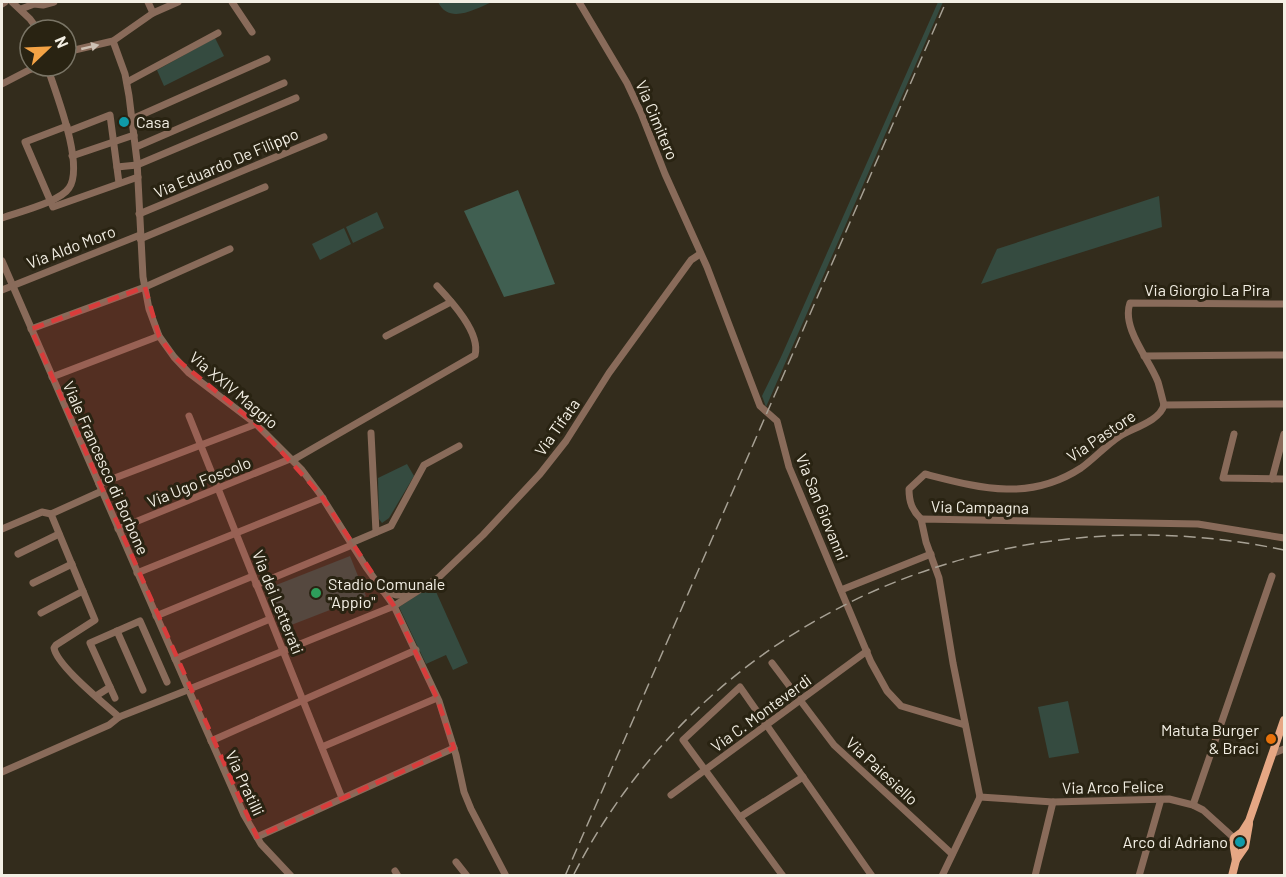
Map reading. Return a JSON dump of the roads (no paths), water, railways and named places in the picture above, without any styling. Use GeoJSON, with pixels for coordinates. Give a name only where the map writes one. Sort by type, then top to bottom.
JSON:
{"type":"FeatureCollection","features":[{"type":"Feature","properties":{"kind":"main road"},"geometry":{"type":"LineString","coordinates":[[1236,860],[1234,838],[1249,820],[1284,720]]}},
{"type":"Feature","properties":{"kind":"main road"},"geometry":{"type":"LineString","coordinates":[[1232,876],[1236,860],[1245,848],[1248,839],[1249,820]]}},
{"type":"Feature","properties":{"kind":"street"},"geometry":{"type":"LineString","coordinates":[[12,2],[28,18]]}},
{"type":"Feature","properties":{"kind":"street"},"geometry":{"type":"LineString","coordinates":[[21,9],[34,4],[43,5],[54,2]]}},
{"type":"Feature","properties":{"kind":"street"},"geometry":{"type":"LineString","coordinates":[[148,2],[153,13]]}},
{"type":"Feature","properties":{"kind":"street"},"geometry":{"type":"LineString","coordinates":[[78,49],[113,41],[153,13],[178,2]]}},
{"type":"Feature","properties":{"kind":"street"},"geometry":{"type":"LineString","coordinates":[[232,2],[252,32]]}},
{"type":"Feature","properties":{"kind":"street","name":"Via Cimitero"},"geometry":{"type":"LineString","coordinates":[[579,2],[627,83],[700,254]]}},
{"type":"Feature","properties":{"kind":"street"},"geometry":{"type":"LineString","coordinates":[[127,82],[218,33]]}},
{"type":"Feature","properties":{"kind":"street","name":"Via XXIV Maggio"},"geometry":{"type":"LineString","coordinates":[[113,41],[127,82],[136,147],[145,287],[149,309],[159,336],[189,373],[256,424],[292,459],[323,498],[351,544],[394,606],[437,698],[471,809],[506,876]]}},
{"type":"Feature","properties":{"kind":"street"},"geometry":{"type":"LineString","coordinates":[[132,119],[267,59]]}},
{"type":"Feature","properties":{"kind":"street"},"geometry":{"type":"LineString","coordinates":[[2,84],[18,76]]}},
{"type":"Feature","properties":{"kind":"street"},"geometry":{"type":"LineString","coordinates":[[2,218],[50,200],[69,188],[74,171],[68,128],[51,78]]}},
{"type":"Feature","properties":{"kind":"street"},"geometry":{"type":"LineString","coordinates":[[136,147],[284,83]]}},
{"type":"Feature","properties":{"kind":"street"},"geometry":{"type":"LineString","coordinates":[[117,167],[137,165],[296,98]]}},
{"type":"Feature","properties":{"kind":"street"},"geometry":{"type":"LineString","coordinates":[[119,183],[110,115],[25,142],[53,207],[138,177]]}},
{"type":"Feature","properties":{"kind":"street"},"geometry":{"type":"LineString","coordinates":[[72,156],[134,135]]}},
{"type":"Feature","properties":{"kind":"street","name":"Via Eduardo De Filippo"},"geometry":{"type":"LineString","coordinates":[[139,214],[324,137]]}},
{"type":"Feature","properties":{"kind":"street","name":"Via Aldo Moro"},"geometry":{"type":"LineString","coordinates":[[2,290],[12,284],[140,237],[265,187]]}},
{"type":"Feature","properties":{"kind":"street"},"geometry":{"type":"LineString","coordinates":[[31,329],[145,287],[230,249]]}},
{"type":"Feature","properties":{"kind":"street","name":"Via San Giovanni"},"geometry":{"type":"LineString","coordinates":[[700,254],[760,406],[777,421],[789,467],[867,651],[887,691],[901,706],[965,724]]}},
{"type":"Feature","properties":{"kind":"street","name":"Via Tifata"},"geometry":{"type":"LineString","coordinates":[[2,772],[109,725],[119,717],[394,606],[438,578],[483,535],[540,474],[566,441],[609,373],[691,260],[700,254]]}},
{"type":"Feature","properties":{"kind":"street","name":"Viale Francesco di Borbone"},"geometry":{"type":"LineString","coordinates":[[2,261],[188,690]]}},
{"type":"Feature","properties":{"kind":"street"},"geometry":{"type":"LineString","coordinates":[[386,336],[451,302],[437,286]]}},
{"type":"Feature","properties":{"kind":"street","name":"Via Ugo Foscolo"},"geometry":{"type":"LineString","coordinates":[[118,530],[292,459],[475,355],[476,344],[472,335],[465,320],[451,302]]}},
{"type":"Feature","properties":{"kind":"street","name":"Via Giorgio La Pira"},"geometry":{"type":"LineString","coordinates":[[1164,405],[1158,381],[1131,326],[1128,309],[1130,303],[1284,304]]}},
{"type":"Feature","properties":{"kind":"street"},"geometry":{"type":"LineString","coordinates":[[52,377],[159,336]]}},
{"type":"Feature","properties":{"kind":"street"},"geometry":{"type":"LineString","coordinates":[[1144,356],[1284,355]]}},
{"type":"Feature","properties":{"kind":"street"},"geometry":{"type":"LineString","coordinates":[[1164,405],[1284,404]]}},
{"type":"Feature","properties":{"kind":"street","name":"Via Pastore"},"geometry":{"type":"LineString","coordinates":[[921,519],[913,512],[909,489],[925,474],[984,489],[1007,490],[1046,484],[1080,468],[1118,437],[1153,418],[1163,409],[1164,405]]}},
{"type":"Feature","properties":{"kind":"street","name":"Via dei Letterati"},"geometry":{"type":"LineString","coordinates":[[189,416],[342,798]]}},
{"type":"Feature","properties":{"kind":"street"},"geometry":{"type":"LineString","coordinates":[[2,529],[42,512],[51,514],[100,488],[256,424]]}},
{"type":"Feature","properties":{"kind":"street"},"geometry":{"type":"LineString","coordinates":[[371,433],[376,532]]}},
{"type":"Feature","properties":{"kind":"street"},"geometry":{"type":"LineString","coordinates":[[1234,434],[1223,478],[1284,479]]}},
{"type":"Feature","properties":{"kind":"street"},"geometry":{"type":"LineString","coordinates":[[1272,479],[1284,434]]}},
{"type":"Feature","properties":{"kind":"street"},"geometry":{"type":"LineString","coordinates":[[256,585],[391,526],[424,465],[459,446]]}},
{"type":"Feature","properties":{"kind":"street"},"geometry":{"type":"LineString","coordinates":[[137,573],[323,498]]}},
{"type":"Feature","properties":{"kind":"street"},"geometry":{"type":"LineString","coordinates":[[51,514],[95,620],[56,645],[54,652],[119,717]]}},
{"type":"Feature","properties":{"kind":"street","name":"Via Campagna"},"geometry":{"type":"LineString","coordinates":[[980,797],[939,578],[922,529],[921,519],[1198,524],[1284,538]]}},
{"type":"Feature","properties":{"kind":"street"},"geometry":{"type":"LineString","coordinates":[[18,554],[59,534]]}},
{"type":"Feature","properties":{"kind":"street"},"geometry":{"type":"LineString","coordinates":[[841,590],[931,554]]}},
{"type":"Feature","properties":{"kind":"street"},"geometry":{"type":"LineString","coordinates":[[33,583],[72,564]]}},
{"type":"Feature","properties":{"kind":"street"},"geometry":{"type":"LineString","coordinates":[[156,616],[253,576]]}},
{"type":"Feature","properties":{"kind":"street"},"geometry":{"type":"LineString","coordinates":[[1193,805],[1272,576]]}},
{"type":"Feature","properties":{"kind":"street"},"geometry":{"type":"LineString","coordinates":[[41,613],[83,591]]}},
{"type":"Feature","properties":{"kind":"street"},"geometry":{"type":"LineString","coordinates":[[383,591],[396,595],[412,594]]}},
{"type":"Feature","properties":{"kind":"street"},"geometry":{"type":"LineString","coordinates":[[175,659],[270,619]]}},
{"type":"Feature","properties":{"kind":"street"},"geometry":{"type":"LineString","coordinates":[[115,698],[90,642],[140,621],[167,682]]}},
{"type":"Feature","properties":{"kind":"street"},"geometry":{"type":"LineString","coordinates":[[117,631],[143,690]]}},
{"type":"Feature","properties":{"kind":"street"},"geometry":{"type":"LineString","coordinates":[[211,741],[416,650]]}},
{"type":"Feature","properties":{"kind":"street","name":"Via C. Monteverdi"},"geometry":{"type":"LineString","coordinates":[[671,795],[867,651]]}},
{"type":"Feature","properties":{"kind":"street","name":"Via Paiesiello"},"geometry":{"type":"LineString","coordinates":[[772,663],[834,745],[952,854]]}},
{"type":"Feature","properties":{"kind":"street"},"geometry":{"type":"LineString","coordinates":[[96,696],[110,687]]}},
{"type":"Feature","properties":{"kind":"street"},"geometry":{"type":"LineString","coordinates":[[783,876],[683,740],[740,687],[872,876]]}},
{"type":"Feature","properties":{"kind":"street","name":"Via Pratilli"},"geometry":{"type":"LineString","coordinates":[[188,690],[244,815],[257,837],[291,876]]}},
{"type":"Feature","properties":{"kind":"street"},"geometry":{"type":"LineString","coordinates":[[322,747],[437,698]]}},
{"type":"Feature","properties":{"kind":"street"},"geometry":{"type":"LineString","coordinates":[[1274,753],[1284,749]]}},
{"type":"Feature","properties":{"kind":"street"},"geometry":{"type":"LineString","coordinates":[[257,837],[342,798],[455,751]]}},
{"type":"Feature","properties":{"kind":"street"},"geometry":{"type":"LineString","coordinates":[[740,817],[803,777]]}},
{"type":"Feature","properties":{"kind":"street"},"geometry":{"type":"LineString","coordinates":[[942,876],[980,797]]}},
{"type":"Feature","properties":{"kind":"street","name":"Via Arco Felice"},"geometry":{"type":"LineString","coordinates":[[980,797],[1053,802],[1169,799],[1203,810],[1234,838]]}},
{"type":"Feature","properties":{"kind":"street"},"geometry":{"type":"LineString","coordinates":[[1139,876],[1161,799]]}},
{"type":"Feature","properties":{"kind":"street"},"geometry":{"type":"LineString","coordinates":[[1035,876],[1053,802]]}},
{"type":"Feature","properties":{"kind":"street"},"geometry":{"type":"LineString","coordinates":[[456,862],[466,876]]}},
{"type":"Feature","properties":{"kind":"railway"},"geometry":{"type":"LineString","coordinates":[[565,876],[946,2]]}},
{"type":"Feature","properties":{"kind":"railway"},"geometry":{"type":"LineString","coordinates":[[574,874],[632,782],[702,704],[783,641],[874,591],[971,557],[1073,538],[1178,536],[1284,550]]}},
{"type":"Feature","properties":{"kind":"place","name":"Casa"},"geometry":{"type":"Point","coordinates":[124,122]}},
{"type":"Feature","properties":{"kind":"place","name":"Stadio Comunale \"Appio\""},"geometry":{"type":"Point","coordinates":[316,593]}},
{"type":"Feature","properties":{"kind":"place","name":"Matuta Burger & Braci"},"geometry":{"type":"Point","coordinates":[1271,739]}},
{"type":"Feature","properties":{"kind":"place","name":"Arco di Adriano"},"geometry":{"type":"Point","coordinates":[1240,842]}}]}
